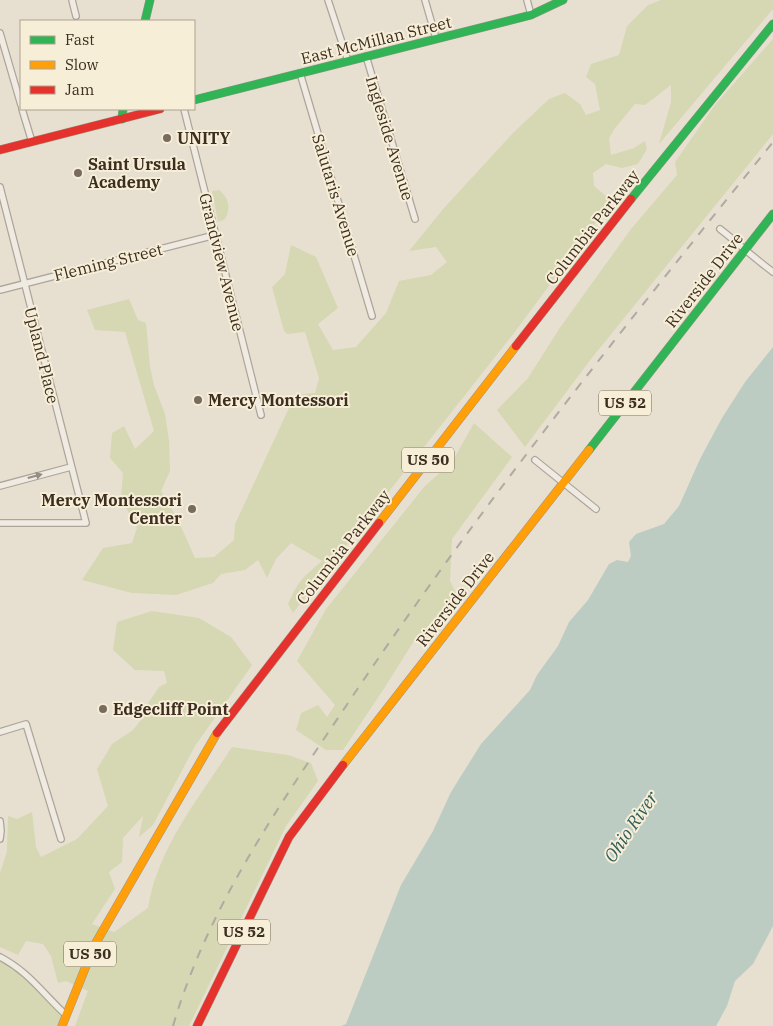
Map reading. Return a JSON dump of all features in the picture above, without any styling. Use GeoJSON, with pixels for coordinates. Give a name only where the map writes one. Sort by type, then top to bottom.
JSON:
{"type":"FeatureCollection","features":[{"type":"Feature","properties":{"kind":"main road"},"geometry":{"type":"LineString","coordinates":[[145,20],[150,0]]}},
{"type":"Feature","properties":{"kind":"main road","name":"East McMillan Street"},"geometry":{"type":"LineString","coordinates":[[195,100],[531,15],[563,0]]}},
{"type":"Feature","properties":{"kind":"main road","name":"Columbia Parkway"},"geometry":{"type":"LineString","coordinates":[[62,1026],[94,946],[110,915],[214,736],[610,225],[773,24]]}},
{"type":"Feature","properties":{"kind":"main road"},"geometry":{"type":"LineString","coordinates":[[122,119],[123,110]]}},
{"type":"Feature","properties":{"kind":"main road"},"geometry":{"type":"LineString","coordinates":[[0,150],[156,110]]}},
{"type":"Feature","properties":{"kind":"main road","name":"Riverside Drive"},"geometry":{"type":"LineString","coordinates":[[197,1026],[289,837],[335,775],[773,214]]}},
{"type":"Feature","properties":{"kind":"street"},"geometry":{"type":"LineString","coordinates":[[72,0],[76,16]]}},
{"type":"Feature","properties":{"kind":"street","name":"Ingleside Avenue"},"geometry":{"type":"LineString","coordinates":[[328,0],[348,61]]}},
{"type":"Feature","properties":{"kind":"street"},"geometry":{"type":"LineString","coordinates":[[425,0],[436,38]]}},
{"type":"Feature","properties":{"kind":"street"},"geometry":{"type":"LineString","coordinates":[[527,0],[531,15]]}},
{"type":"Feature","properties":{"kind":"street"},"geometry":{"type":"LineString","coordinates":[[0,33],[20,102]]}},
{"type":"Feature","properties":{"kind":"street","name":"Ingleside Avenue"},"geometry":{"type":"LineString","coordinates":[[366,56],[415,220]]}},
{"type":"Feature","properties":{"kind":"street","name":"Salutaris Avenue"},"geometry":{"type":"LineString","coordinates":[[300,73],[372,316]]}},
{"type":"Feature","properties":{"kind":"street"},"geometry":{"type":"LineString","coordinates":[[22,110],[32,142]]}},
{"type":"Feature","properties":{"kind":"street","name":"Grandview Avenue"},"geometry":{"type":"LineString","coordinates":[[184,110],[261,415]]}},
{"type":"Feature","properties":{"kind":"street","name":"Upland Place"},"geometry":{"type":"LineString","coordinates":[[0,187],[86,523],[0,523]]}},
{"type":"Feature","properties":{"kind":"street"},"geometry":{"type":"LineString","coordinates":[[720,229],[773,272]]}},
{"type":"Feature","properties":{"kind":"street","name":"Fleming Street"},"geometry":{"type":"LineString","coordinates":[[0,290],[216,235]]}},
{"type":"Feature","properties":{"kind":"street"},"geometry":{"type":"LineString","coordinates":[[536,460],[596,509]]}},
{"type":"Feature","properties":{"kind":"street"},"geometry":{"type":"LineString","coordinates":[[0,486],[71,467]]}},
{"type":"Feature","properties":{"kind":"street"},"geometry":{"type":"LineString","coordinates":[[0,732],[26,724],[60,839]]}},
{"type":"Feature","properties":{"kind":"street"},"geometry":{"type":"LineString","coordinates":[[0,821],[0,839]]}},
{"type":"Feature","properties":{"kind":"street"},"geometry":{"type":"LineString","coordinates":[[0,957],[23,971],[66,1015]]}},
{"type":"Feature","properties":{"kind":"green space"},"geometry":{"type":"Polygon","coordinates":[[[661,0],[773,0],[773,9],[659,144],[671,102],[671,85],[645,105],[635,104],[615,128],[609,138],[611,155],[634,148],[645,141],[647,149],[638,164],[622,168],[606,164],[593,173],[594,186],[612,201],[514,333],[293,613],[288,604],[298,584],[322,561],[291,543],[276,559],[267,578],[258,560],[245,570],[221,574],[213,583],[176,595],[132,593],[82,580],[103,548],[132,543],[137,528],[121,498],[123,473],[110,458],[112,433],[124,426],[135,449],[154,431],[125,332],[95,330],[87,310],[129,299],[138,320],[146,323],[150,367],[154,385],[165,414],[169,441],[170,471],[161,491],[178,520],[195,558],[214,557],[234,540],[235,524],[295,395],[315,393],[319,378],[305,332],[287,334],[284,331],[272,287],[285,274],[291,245],[316,257],[338,308],[318,324],[333,350],[356,347],[386,313],[399,281],[431,275],[447,262],[436,247],[409,251],[444,208],[513,133],[549,99],[565,93],[580,104],[586,115],[600,110],[595,84],[586,77],[591,64],[619,55],[627,26],[648,5],[661,0]]]}},
{"type":"Feature","properties":{"kind":"green space"},"geometry":{"type":"Polygon","coordinates":[[[773,39],[773,134],[591,359],[525,447],[497,410],[528,378],[559,329],[631,229],[677,175],[675,162],[715,105],[773,39]]]}},
{"type":"Feature","properties":{"kind":"green space"},"geometry":{"type":"Polygon","coordinates":[[[219,190],[225,196],[228,207],[225,219],[218,222],[212,191],[219,190]]]}},
{"type":"Feature","properties":{"kind":"green space"},"geometry":{"type":"Polygon","coordinates":[[[474,423],[512,457],[452,539],[450,581],[457,595],[414,641],[343,750],[326,750],[296,730],[301,713],[318,705],[327,717],[335,705],[297,661],[326,609],[425,486],[452,462],[474,423]]]}},
{"type":"Feature","properties":{"kind":"green space"},"geometry":{"type":"Polygon","coordinates":[[[152,611],[199,618],[231,637],[252,665],[195,746],[153,825],[139,837],[143,816],[123,838],[122,862],[109,872],[115,889],[92,924],[114,932],[148,908],[153,886],[170,844],[181,824],[232,747],[288,755],[311,763],[318,781],[286,826],[189,1026],[75,1026],[88,991],[66,981],[58,983],[51,956],[43,944],[26,941],[18,955],[0,947],[0,873],[7,851],[8,816],[17,819],[32,812],[36,847],[41,857],[77,839],[108,806],[97,769],[112,744],[133,730],[141,720],[142,712],[159,687],[167,683],[164,671],[135,670],[113,650],[117,622],[152,611]]]}},
{"type":"Feature","properties":{"kind":"green space"},"geometry":{"type":"Polygon","coordinates":[[[0,957],[12,963],[66,1015],[62,1026],[0,1026],[0,957]]]}},
{"type":"Feature","properties":{"kind":"water","name":"Ohio River"},"geometry":{"type":"Polygon","coordinates":[[[773,347],[773,926],[753,964],[735,981],[727,1006],[716,1026],[341,1026],[346,1024],[401,885],[433,831],[451,792],[481,744],[530,690],[537,675],[558,646],[569,622],[588,600],[609,564],[617,560],[628,562],[631,556],[629,542],[636,534],[664,524],[679,506],[700,459],[722,418],[745,382],[773,347]]]}},
{"type":"Feature","properties":{"kind":"railway"},"geometry":{"type":"LineString","coordinates":[[173,1026],[187,983],[205,941],[246,861],[269,822],[394,635],[498,491],[607,350],[773,142]]}},
{"type":"Feature","properties":{"kind":"traffic: fast"},"geometry":{"type":"LineString","coordinates":[[145,20],[150,0]]}},
{"type":"Feature","properties":{"kind":"traffic: fast"},"geometry":{"type":"LineString","coordinates":[[195,100],[531,15],[563,0]]}},
{"type":"Feature","properties":{"kind":"traffic: fast"},"geometry":{"type":"LineString","coordinates":[[631,199],[773,24]]}},
{"type":"Feature","properties":{"kind":"traffic: fast"},"geometry":{"type":"LineString","coordinates":[[122,119],[123,110]]}},
{"type":"Feature","properties":{"kind":"traffic: fast"},"geometry":{"type":"LineString","coordinates":[[589,450],[773,214]]}},
{"type":"Feature","properties":{"kind":"traffic: slow"},"geometry":{"type":"LineString","coordinates":[[379,523],[516,346]]}},
{"type":"Feature","properties":{"kind":"traffic: slow"},"geometry":{"type":"LineString","coordinates":[[343,765],[589,450]]}},
{"type":"Feature","properties":{"kind":"traffic: slow"},"geometry":{"type":"LineString","coordinates":[[62,1026],[94,946],[217,733]]}},
{"type":"Feature","properties":{"kind":"traffic: jam"},"geometry":{"type":"LineString","coordinates":[[0,150],[156,110]]}},
{"type":"Feature","properties":{"kind":"traffic: jam"},"geometry":{"type":"LineString","coordinates":[[516,346],[631,199]]}},
{"type":"Feature","properties":{"kind":"traffic: jam"},"geometry":{"type":"LineString","coordinates":[[217,733],[379,523]]}},
{"type":"Feature","properties":{"kind":"traffic: jam"},"geometry":{"type":"LineString","coordinates":[[197,1026],[289,837],[343,765]]}},
{"type":"Feature","properties":{"kind":"place","name":"UNITY"},"geometry":{"type":"Point","coordinates":[167,138]}},
{"type":"Feature","properties":{"kind":"place","name":"Saint Ursula Academy"},"geometry":{"type":"Point","coordinates":[78,173]}},
{"type":"Feature","properties":{"kind":"place","name":"Mercy Montessori"},"geometry":{"type":"Point","coordinates":[198,400]}},
{"type":"Feature","properties":{"kind":"place","name":"Mercy Montessori Center"},"geometry":{"type":"Point","coordinates":[192,509]}},
{"type":"Feature","properties":{"kind":"place","name":"Edgecliff Point"},"geometry":{"type":"Point","coordinates":[103,709]}}]}
